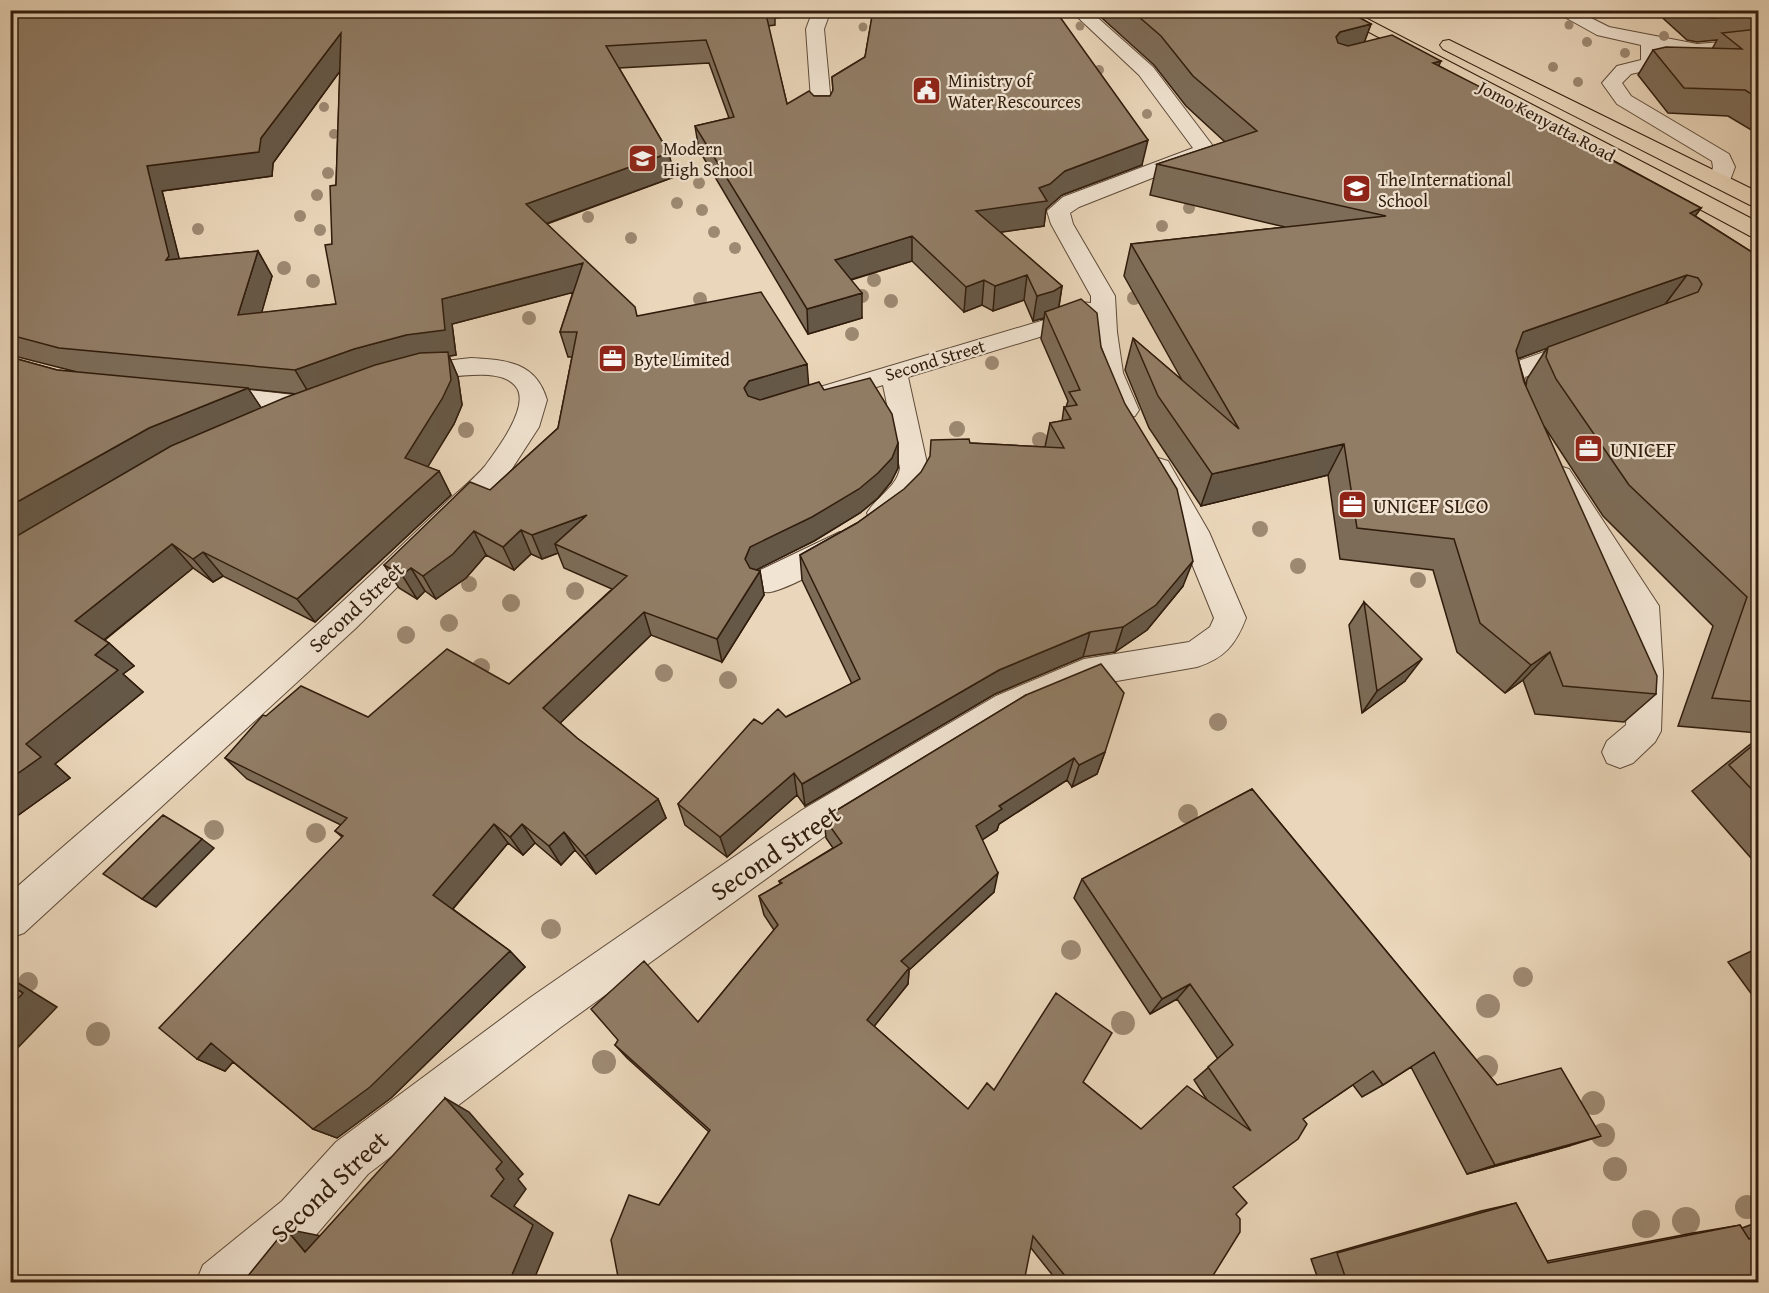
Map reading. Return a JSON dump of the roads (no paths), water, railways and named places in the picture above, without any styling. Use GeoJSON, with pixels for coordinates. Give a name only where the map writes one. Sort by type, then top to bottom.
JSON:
{"type":"FeatureCollection","features":[{"type":"Feature","properties":{"kind":"main road","name":"Jomo Kenyatta Road"},"geometry":{"type":"LineString","coordinates":[[1335,10],[1758,231]]}},
{"type":"Feature","properties":{"kind":"main road","name":"Jomo Kenyatta Road"},"geometry":{"type":"LineString","coordinates":[[1430,36],[1758,200]]}},
{"type":"Feature","properties":{"kind":"street"},"geometry":{"type":"LineString","coordinates":[[822,10],[815,30],[822,114]]}},
{"type":"Feature","properties":{"kind":"street"},"geometry":{"type":"LineString","coordinates":[[1078,10],[1146,71],[1206,150],[1071,202],[1058,211],[1062,224],[1103,296]]}},
{"type":"Feature","properties":{"kind":"street"},"geometry":{"type":"LineString","coordinates":[[1560,10],[1603,31],[1650,42],[1697,50],[1758,44]]}},
{"type":"Feature","properties":{"kind":"street"},"geometry":{"type":"LineString","coordinates":[[1650,42],[1651,64],[1624,70],[1612,83],[1624,100],[1722,158],[1725,167],[1720,181]]}},
{"type":"Feature","properties":{"kind":"street"},"geometry":{"type":"LineString","coordinates":[[1389,55],[1409,49]]}},
{"type":"Feature","properties":{"kind":"street","name":"Second Street"},"geometry":{"type":"LineString","coordinates":[[807,400],[1060,323],[1103,296]]}},
{"type":"Feature","properties":{"kind":"street","name":"Second Street"},"geometry":{"type":"LineString","coordinates":[[220,1282],[299,1218],[352,1158],[546,1012],[815,822],[1008,706],[1084,674],[1197,654],[1223,635],[1230,618],[1194,532],[1170,486],[1140,439],[1110,373],[1104,332],[1103,296]]}},
{"type":"Feature","properties":{"kind":"street"},"geometry":{"type":"LineString","coordinates":[[1608,337],[1513,372],[1510,389],[1519,413],[1644,606],[1646,672],[1644,731],[1620,752]]}},
{"type":"Feature","properties":{"kind":"street","name":"Second Street"},"geometry":{"type":"LineString","coordinates":[[10,920],[345,619],[494,474],[525,427],[534,400],[527,383],[518,375],[492,369],[462,366],[432,368],[381,382]]}},
{"type":"Feature","properties":{"kind":"street"},"geometry":{"type":"LineString","coordinates":[[767,581],[828,552],[890,507],[912,483],[914,468],[894,373]]}},
{"type":"Feature","properties":{"kind":"street"},"geometry":{"type":"LineString","coordinates":[[184,392],[312,406]]}},
{"type":"Feature","properties":{"kind":"street"},"geometry":{"type":"LineString","coordinates":[[263,425],[339,396]]}},
{"type":"Feature","properties":{"kind":"place","name":"Ministry of Water Rescources"},"geometry":{"type":"Point","coordinates":[927,90]}},
{"type":"Feature","properties":{"kind":"place","name":"Modern High School"},"geometry":{"type":"Point","coordinates":[642,158]}},
{"type":"Feature","properties":{"kind":"place","name":"The International School"},"geometry":{"type":"Point","coordinates":[1357,189]}},
{"type":"Feature","properties":{"kind":"place","name":"Byte Limited"},"geometry":{"type":"Point","coordinates":[613,359]}},
{"type":"Feature","properties":{"kind":"place","name":"UNICEF"},"geometry":{"type":"Point","coordinates":[1589,449]}},
{"type":"Feature","properties":{"kind":"place","name":"UNICEF SLCO"},"geometry":{"type":"Point","coordinates":[1352,505]}}]}
